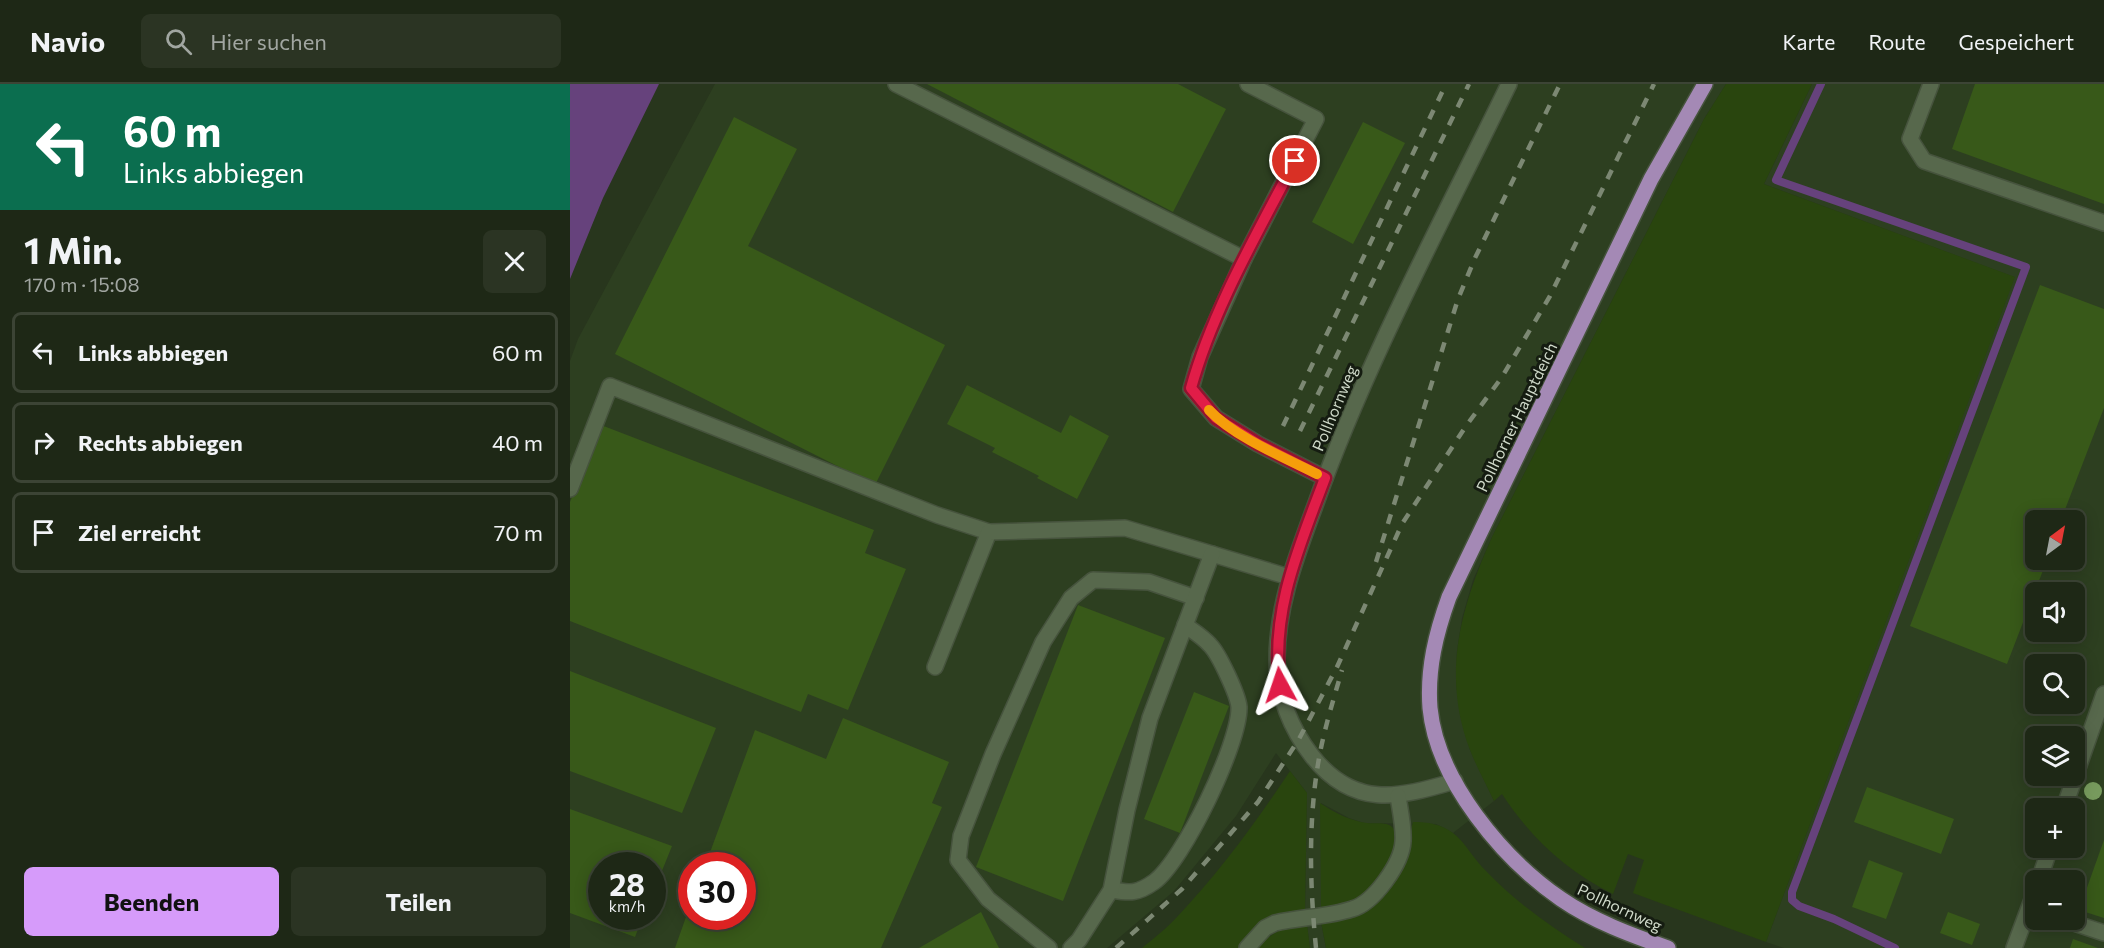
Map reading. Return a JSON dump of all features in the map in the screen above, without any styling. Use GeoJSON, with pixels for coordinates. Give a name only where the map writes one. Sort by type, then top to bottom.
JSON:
{"type":"FeatureCollection","features":[{"type":"Feature","properties":{"kind":"main road","name":"Pollhorner Hauptdeich"},"geometry":{"type":"LineString","coordinates":[[1455,781],[1440,748],[1431,709],[1432,654],[1440,622],[1471,551],[1664,153],[1705,84]]}},
{"type":"Feature","properties":{"kind":"main road","name":"Pollhornweg"},"geometry":{"type":"LineString","coordinates":[[1455,781],[1491,833],[1517,864],[1562,900],[1597,920],[1668,948]]}},
{"type":"Feature","properties":{"kind":"street"},"geometry":{"type":"LineString","coordinates":[[896,84],[1244,259]]}},
{"type":"Feature","properties":{"kind":"street"},"geometry":{"type":"LineString","coordinates":[[1248,84],[1316,119],[1244,259],[1200,357],[1191,388],[1216,418],[1258,444],[1325,478]]}},
{"type":"Feature","properties":{"kind":"street","name":"Pollhornweg"},"geometry":{"type":"LineString","coordinates":[[1455,781],[1398,796],[1369,796],[1345,786],[1318,764],[1294,730],[1285,705],[1277,663],[1278,637],[1289,577],[1325,478],[1363,384],[1509,84]]}},
{"type":"Feature","properties":{"kind":"street"},"geometry":{"type":"LineString","coordinates":[[1931,84],[1910,140],[1924,161],[2104,223]]}},
{"type":"Feature","properties":{"kind":"street"},"geometry":{"type":"LineString","coordinates":[[570,489],[610,386],[937,515],[989,532],[1125,528],[1289,577]]}},
{"type":"Feature","properties":{"kind":"street"},"geometry":{"type":"LineString","coordinates":[[935,667],[989,532]]}},
{"type":"Feature","properties":{"kind":"street"},"geometry":{"type":"LineString","coordinates":[[1071,948],[1079,940],[1111,890],[1127,810],[1150,718],[1212,554]]}},
{"type":"Feature","properties":{"kind":"street"},"geometry":{"type":"LineString","coordinates":[[1049,948],[988,899],[958,860],[961,836],[993,754],[1043,642],[1071,598],[1093,580],[1149,582],[1196,598]]}},
{"type":"Feature","properties":{"kind":"street"},"geometry":{"type":"LineString","coordinates":[[1111,890],[1133,894],[1155,882],[1182,848],[1219,778],[1235,730],[1239,706],[1226,671],[1210,645],[1185,625]]}},
{"type":"Feature","properties":{"kind":"street"},"geometry":{"type":"LineString","coordinates":[[2068,798],[2104,694]]}},
{"type":"Feature","properties":{"kind":"street"},"geometry":{"type":"LineString","coordinates":[[1247,948],[1265,928],[1275,922],[1352,909],[1373,895],[1391,872],[1402,851],[1398,796]]}},
{"type":"Feature","properties":{"kind":"street"},"geometry":{"type":"LineString","coordinates":[[2014,948],[2025,924]]}},
{"type":"Feature","properties":{"kind":"street"},"geometry":{"type":"LineString","coordinates":[[2085,927],[2104,933]]}},
{"type":"Feature","properties":{"kind":"shaded area"},"geometry":{"type":"Polygon","coordinates":[[[570,84],[659,84],[603,198],[570,279],[570,84]]]}},
{"type":"Feature","properties":{"kind":"shaded area"},"geometry":{"type":"Polygon","coordinates":[[[715,84],[1726,84],[1704,119],[1492,537],[1473,580],[1462,618],[1457,651],[1456,683],[1460,714],[1470,750],[1494,801],[1453,833],[1436,824],[1364,823],[1321,803],[1321,922],[1326,948],[1310,948],[1305,911],[1307,793],[1276,753],[1236,816],[1174,891],[1107,948],[570,948],[570,361],[578,339],[715,84]]]}},
{"type":"Feature","properties":{"kind":"shaded area"},"geometry":{"type":"Polygon","coordinates":[[[1726,84],[1812,84],[1764,184],[2015,277],[1766,942],[1633,893],[1644,860],[1628,854],[1613,894],[1579,874],[1550,852],[1525,825],[1502,794],[1494,801],[1470,750],[1461,722],[1457,694],[1458,641],[1471,589],[1492,537],[1704,119],[1726,84]]]}},
{"type":"Feature","properties":{"kind":"shaded area"},"geometry":{"type":"Polygon","coordinates":[[[1812,84],[2104,84],[2104,948],[1784,948],[1766,942],[2014,277],[1764,184],[1812,84]]]}},
{"type":"Feature","properties":{"kind":"shaded area"},"geometry":{"type":"Polygon","coordinates":[[[1290,771],[1307,793],[1305,911],[1274,916],[1266,920],[1252,930],[1238,948],[1142,948],[1173,921],[1208,883],[1290,771]]]}},
{"type":"Feature","properties":{"kind":"shaded area"},"geometry":{"type":"Polygon","coordinates":[[[1320,803],[1336,813],[1355,820],[1388,824],[1393,828],[1397,838],[1396,849],[1391,861],[1374,886],[1353,903],[1344,907],[1321,907],[1320,803]]]}},
{"type":"Feature","properties":{"kind":"shaded area"},"geometry":{"type":"Polygon","coordinates":[[[1413,822],[1434,824],[1453,833],[1482,867],[1509,893],[1546,922],[1585,948],[1326,948],[1321,922],[1362,913],[1376,904],[1394,883],[1406,859],[1413,822]]]}},
{"type":"Feature","properties":{"kind":"shaded area"},"geometry":{"type":"Polygon","coordinates":[[[1307,924],[1310,948],[1256,948],[1279,931],[1307,924]]]}},
{"type":"Feature","properties":{"kind":"building"},"geometry":{"type":"Polygon","coordinates":[[[927,84],[1178,84],[1226,109],[1173,212],[927,84]]]}},
{"type":"Feature","properties":{"kind":"building"},"geometry":{"type":"Polygon","coordinates":[[[1975,84],[2104,84],[2104,204],[1952,149],[1975,84]]]}},
{"type":"Feature","properties":{"kind":"building"},"geometry":{"type":"Polygon","coordinates":[[[734,117],[797,149],[748,246],[945,345],[875,485],[615,354],[734,117]]]}},
{"type":"Feature","properties":{"kind":"building"},"geometry":{"type":"Polygon","coordinates":[[[1363,122],[1405,143],[1353,244],[1312,222],[1363,122]]]}},
{"type":"Feature","properties":{"kind":"building"},"geometry":{"type":"Polygon","coordinates":[[[2040,285],[2104,309],[2104,408],[2065,510],[2025,510],[2025,570],[2043,570],[2039,582],[2025,582],[2025,617],[2007,664],[1910,626],[2040,285]]]}},
{"type":"Feature","properties":{"kind":"building"},"geometry":{"type":"Polygon","coordinates":[[[967,385],[1061,433],[1070,415],[1109,436],[1077,499],[992,452],[995,448],[947,424],[967,385]]]}},
{"type":"Feature","properties":{"kind":"building"},"geometry":{"type":"Polygon","coordinates":[[[601,425],[874,530],[865,553],[906,569],[848,710],[808,694],[801,712],[570,621],[570,502],[601,425]]]}},
{"type":"Feature","properties":{"kind":"building"},"geometry":{"type":"Polygon","coordinates":[[[1078,605],[1165,638],[1063,901],[976,867],[1078,605]]]}},
{"type":"Feature","properties":{"kind":"building"},"geometry":{"type":"Polygon","coordinates":[[[570,671],[716,728],[682,813],[570,771],[570,671]]]}},
{"type":"Feature","properties":{"kind":"building"},"geometry":{"type":"Polygon","coordinates":[[[1194,692],[1229,706],[1180,833],[1144,819],[1194,692]]]}},
{"type":"Feature","properties":{"kind":"building"},"geometry":{"type":"Polygon","coordinates":[[[843,718],[949,762],[932,803],[942,807],[881,948],[675,948],[681,930],[756,930],[756,852],[710,852],[755,730],[826,759],[843,718]]]}},
{"type":"Feature","properties":{"kind":"building"},"geometry":{"type":"Polygon","coordinates":[[[1867,787],[1954,819],[1941,854],[1854,822],[1867,787]]]}},
{"type":"Feature","properties":{"kind":"building"},"geometry":{"type":"Polygon","coordinates":[[[570,809],[672,846],[666,861],[666,852],[588,852],[588,920],[570,913],[570,809]]]}},
{"type":"Feature","properties":{"kind":"building"},"geometry":{"type":"Polygon","coordinates":[[[2104,840],[2104,918],[2085,912],[2085,893],[2104,840]]]}},
{"type":"Feature","properties":{"kind":"building"},"geometry":{"type":"Polygon","coordinates":[[[1869,860],[1903,873],[1886,919],[1852,907],[1869,860]]]}},
{"type":"Feature","properties":{"kind":"building"},"geometry":{"type":"Polygon","coordinates":[[[981,912],[999,948],[919,948],[981,912]]]}},
{"type":"Feature","properties":{"kind":"building"},"geometry":{"type":"Polygon","coordinates":[[[1948,912],[1980,924],[1972,945],[1940,933],[1948,912]]]}},
{"type":"Feature","properties":{"kind":"building"},"geometry":{"type":"Polygon","coordinates":[[[616,930],[638,930],[635,937],[616,930]]]}},
{"type":"Feature","properties":{"kind":"building"},"geometry":{"type":"Polygon","coordinates":[[[2073,939],[2098,948],[2070,948],[2073,939]]]}},
{"type":"Feature","properties":{"kind":"waterway"},"geometry":{"type":"LineString","coordinates":[[1821,84],[1776,180],[2026,267],[1792,892],[1792,900],[1799,906],[1834,919],[1895,948]]}},
{"type":"Feature","properties":{"kind":"railway"},"geometry":{"type":"LineString","coordinates":[[1283,426],[1446,84]]}},
{"type":"Feature","properties":{"kind":"railway"},"geometry":{"type":"LineString","coordinates":[[1300,431],[1469,84]]}},
{"type":"Feature","properties":{"kind":"railway"},"geometry":{"type":"LineString","coordinates":[[1376,562],[1458,299],[1475,258],[1560,84]]}},
{"type":"Feature","properties":{"kind":"railway"},"geometry":{"type":"LineString","coordinates":[[1116,948],[1182,889],[1258,802],[1299,739],[1337,667],[1402,524],[1466,426],[1502,377],[1550,296],[1654,84]]}},
{"type":"Feature","properties":{"kind":"railway"},"geometry":{"type":"LineString","coordinates":[[1316,948],[1311,879],[1311,833],[1315,787],[1328,717],[1342,670]]}},
{"type":"Feature","properties":{"kind":"slow traffic"},"geometry":{"type":"LineString","coordinates":[[1209,410],[1216,418],[1258,444],[1317,474]]}},
{"type":"Feature","properties":{"kind":"route"},"geometry":{"type":"LineString","coordinates":[[1280,685],[1277,663],[1278,637],[1287,583],[1325,478],[1258,444],[1216,418],[1191,388],[1200,357],[1235,279],[1295,161]]}}]}
